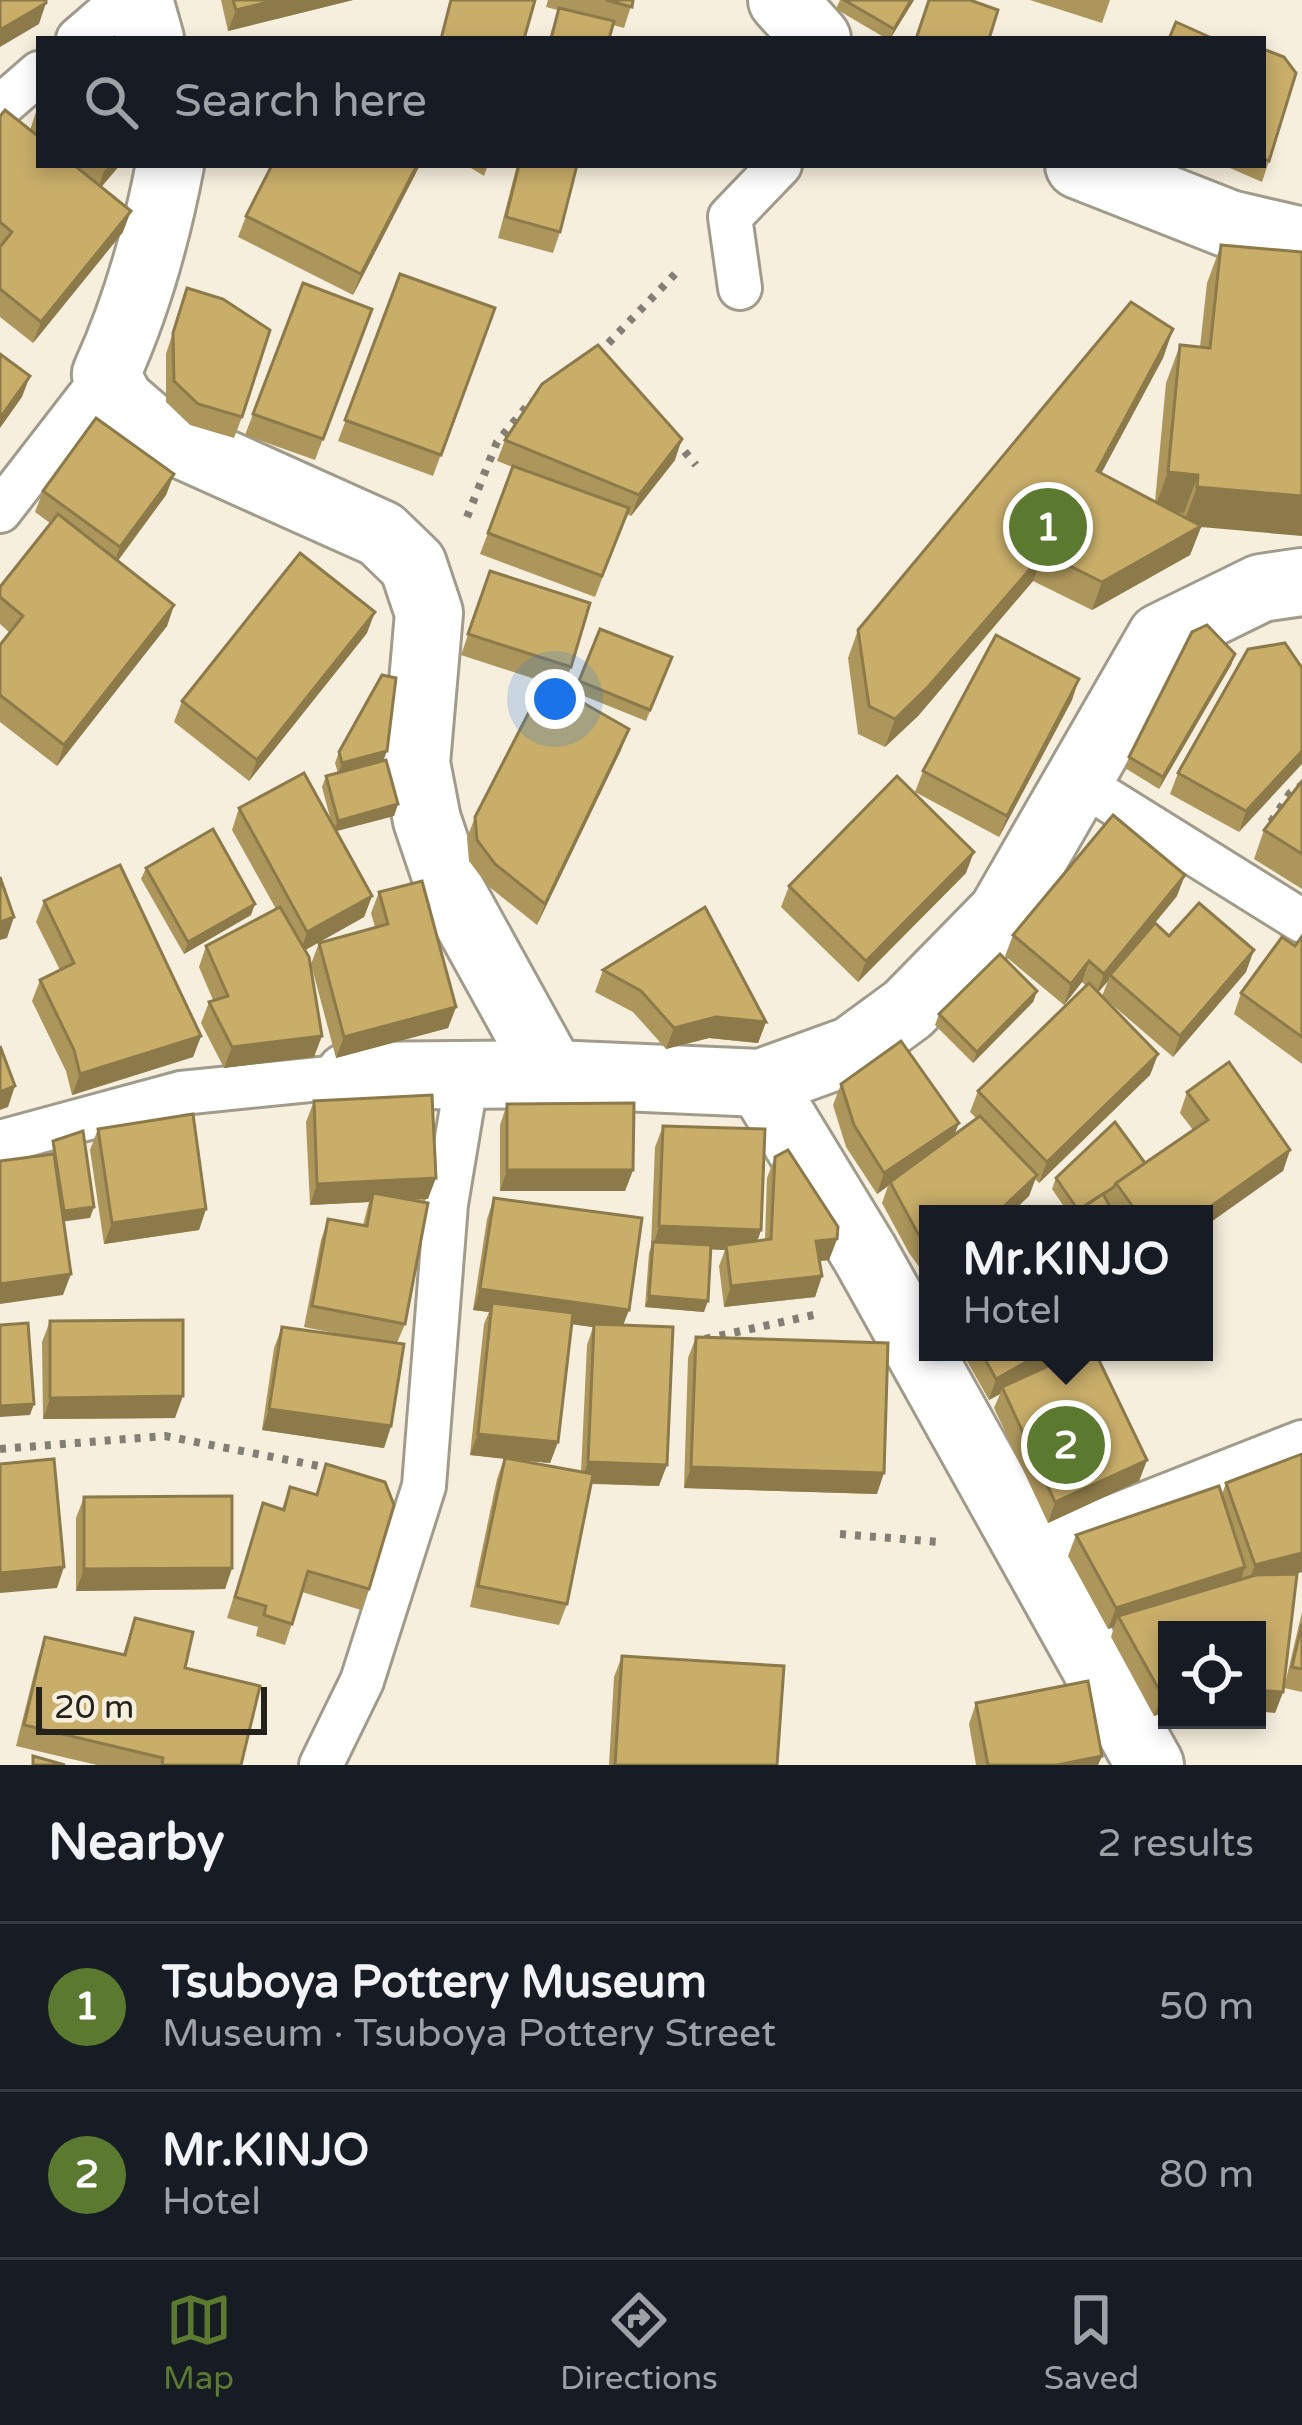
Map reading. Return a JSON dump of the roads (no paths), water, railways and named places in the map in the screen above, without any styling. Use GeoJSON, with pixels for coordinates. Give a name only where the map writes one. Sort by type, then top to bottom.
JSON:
{"type":"FeatureCollection","features":[{"type":"Feature","properties":{"kind":"street"},"geometry":{"type":"LineString","coordinates":[[139,0],[149,36]]}},
{"type":"Feature","properties":{"kind":"street"},"geometry":{"type":"LineString","coordinates":[[782,0],[814,36]]}},
{"type":"Feature","properties":{"kind":"street"},"geometry":{"type":"LineString","coordinates":[[169,168],[155,241],[132,317],[106,374],[120,401],[158,434],[381,534],[412,565],[429,613],[416,763],[427,820],[451,891],[552,1074]]}},
{"type":"Feature","properties":{"kind":"street"},"geometry":{"type":"LineString","coordinates":[[1087,168],[1229,224],[1302,241]]}},
{"type":"Feature","properties":{"kind":"street"},"geometry":{"type":"LineString","coordinates":[[350,1076],[468,1072],[761,1083],[853,1050],[908,1009],[1002,913],[1161,637],[1261,588],[1302,582]]}},
{"type":"Feature","properties":{"kind":"street"},"geometry":{"type":"LineString","coordinates":[[761,1083],[919,1350]]}},
{"type":"Feature","properties":{"kind":"street"},"geometry":{"type":"LineString","coordinates":[[925,1361],[1150,1765]]}},
{"type":"Feature","properties":{"kind":"lane"},"geometry":{"type":"LineString","coordinates":[[81,36],[123,0]]}},
{"type":"Feature","properties":{"kind":"lane"},"geometry":{"type":"LineString","coordinates":[[0,107],[36,76]]}},
{"type":"Feature","properties":{"kind":"lane"},"geometry":{"type":"LineString","coordinates":[[740,288],[730,217],[777,168]]}},
{"type":"Feature","properties":{"kind":"lane"},"geometry":{"type":"LineString","coordinates":[[0,511],[106,374]]}},
{"type":"Feature","properties":{"kind":"lane"},"geometry":{"type":"LineString","coordinates":[[1076,780],[1302,921]]}},
{"type":"Feature","properties":{"kind":"lane"},"geometry":{"type":"LineString","coordinates":[[322,1765],[362,1681],[424,1486],[446,1204],[468,1072]]}},
{"type":"Feature","properties":{"kind":"lane"},"geometry":{"type":"LineString","coordinates":[[0,1142],[181,1093],[350,1076]]}},
{"type":"Feature","properties":{"kind":"lane"},"geometry":{"type":"LineString","coordinates":[[1030,1549],[1302,1442]]}},
{"type":"Feature","properties":{"kind":"place","name":"Tsuboya Pottery Museum"},"geometry":{"type":"Point","coordinates":[1048,527]}},
{"type":"Feature","properties":{"kind":"place","name":"Mr.KINJO"},"geometry":{"type":"Point","coordinates":[1066,1445]}}]}
